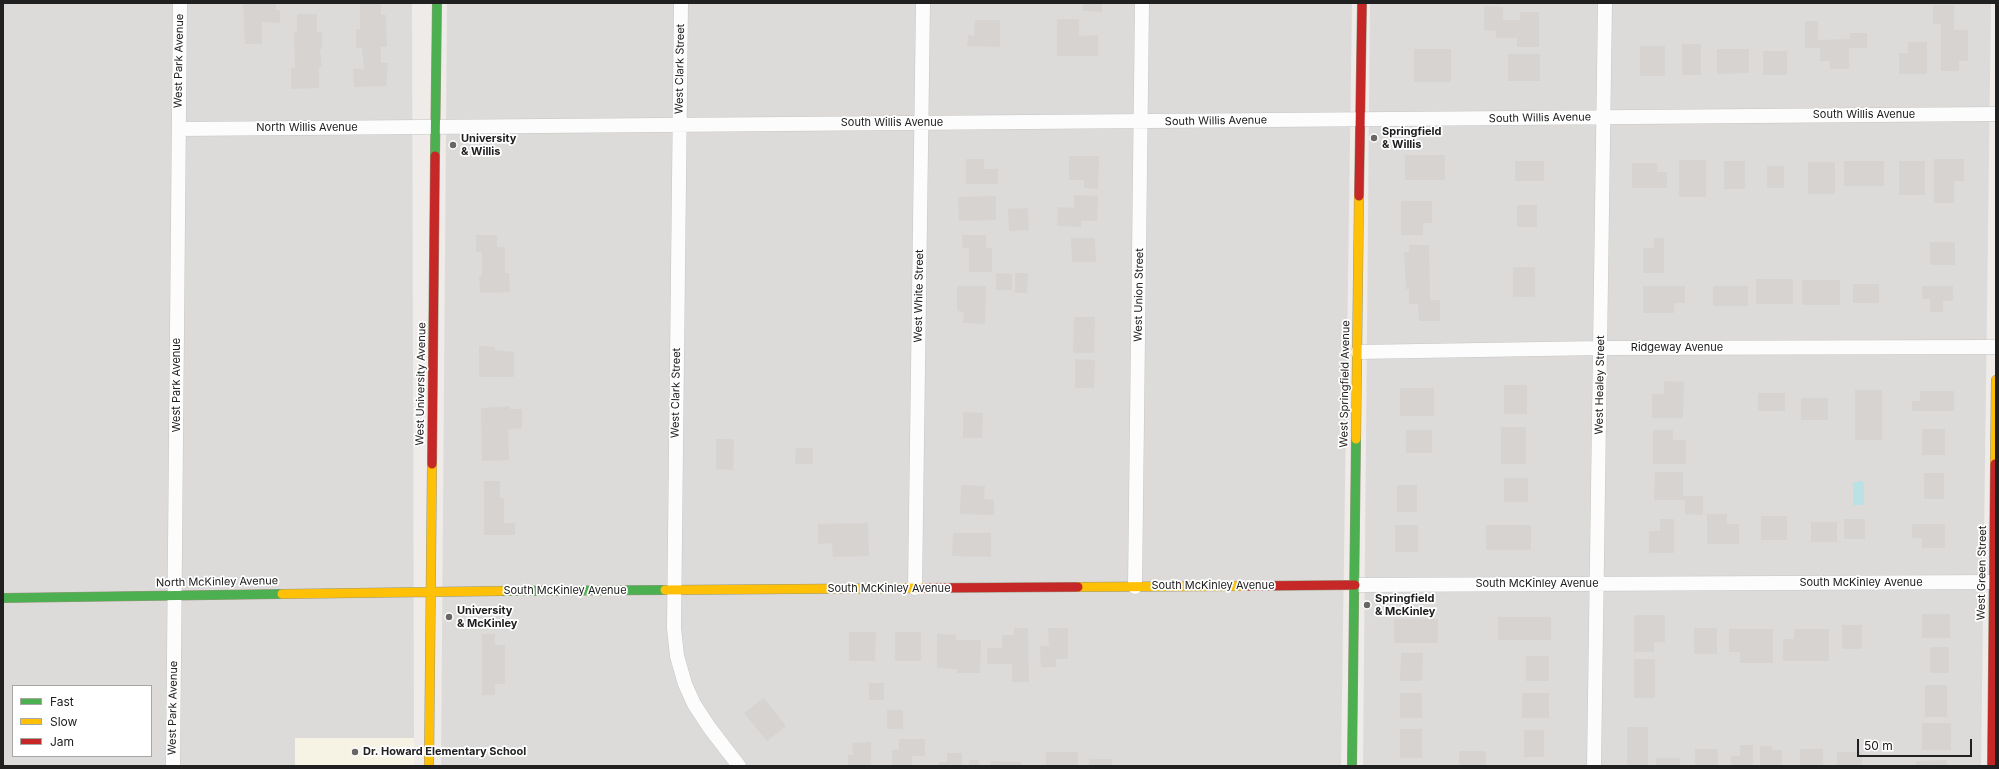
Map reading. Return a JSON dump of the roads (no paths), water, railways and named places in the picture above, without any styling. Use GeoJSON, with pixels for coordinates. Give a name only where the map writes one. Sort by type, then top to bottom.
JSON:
{"type":"FeatureCollection","features":[{"type":"Feature","properties":{"kind":"street","name":"West Park Avenue"},"geometry":{"type":"LineString","coordinates":[[173,766],[180,3]]}},
{"type":"Feature","properties":{"kind":"street","name":"West University Avenue"},"geometry":{"type":"LineString","coordinates":[[428,766],[437,3]]}},
{"type":"Feature","properties":{"kind":"street","name":"West Clark Street"},"geometry":{"type":"LineString","coordinates":[[681,3],[674,628],[677,656],[685,684],[694,704],[709,727],[739,766]]}},
{"type":"Feature","properties":{"kind":"street","name":"West White Street"},"geometry":{"type":"LineString","coordinates":[[915,588],[923,3]]}},
{"type":"Feature","properties":{"kind":"street","name":"West Union Street"},"geometry":{"type":"LineString","coordinates":[[1135,587],[1142,3]]}},
{"type":"Feature","properties":{"kind":"street","name":"West Springfield Avenue"},"geometry":{"type":"LineString","coordinates":[[1352,766],[1362,3]]}},
{"type":"Feature","properties":{"kind":"street","name":"West Healey Street"},"geometry":{"type":"LineString","coordinates":[[1594,766],[1605,3]]}},
{"type":"Feature","properties":{"kind":"street","name":"South Willis Avenue"},"geometry":{"type":"LineString","coordinates":[[436,127],[1996,114]]}},
{"type":"Feature","properties":{"kind":"street","name":"North Willis Avenue"},"geometry":{"type":"LineString","coordinates":[[179,129],[436,127]]}},
{"type":"Feature","properties":{"kind":"street","name":"Ridgeway Avenue"},"geometry":{"type":"LineString","coordinates":[[1358,352],[1600,348],[1996,347]]}},
{"type":"Feature","properties":{"kind":"street","name":"West Green Street"},"geometry":{"type":"LineString","coordinates":[[1992,766],[1996,380]]}},
{"type":"Feature","properties":{"kind":"street","name":"South McKinley Avenue"},"geometry":{"type":"LineString","coordinates":[[431,592],[1995,582]]}},
{"type":"Feature","properties":{"kind":"street","name":"North McKinley Avenue"},"geometry":{"type":"LineString","coordinates":[[3,598],[431,592]]}},
{"type":"Feature","properties":{"kind":"water"},"geometry":{"type":"Polygon","coordinates":[[[1859,480],[1864,482],[1864,505],[1853,505],[1853,482],[1859,482],[1859,480]]]}},
{"type":"Feature","properties":{"kind":"place","name":"Springfield & Willis"},"geometry":{"type":"Point","coordinates":[1374,138]}},
{"type":"Feature","properties":{"kind":"place","name":"University & Willis"},"geometry":{"type":"Point","coordinates":[453,145]}},
{"type":"Feature","properties":{"kind":"place","name":"Springfield & McKinley"},"geometry":{"type":"Point","coordinates":[1367,605]}},
{"type":"Feature","properties":{"kind":"place","name":"University & McKinley"},"geometry":{"type":"Point","coordinates":[449,617]}},
{"type":"Feature","properties":{"kind":"place","name":"Dr. Howard Elementary School"},"geometry":{"type":"Point","coordinates":[355,752]}}]}
